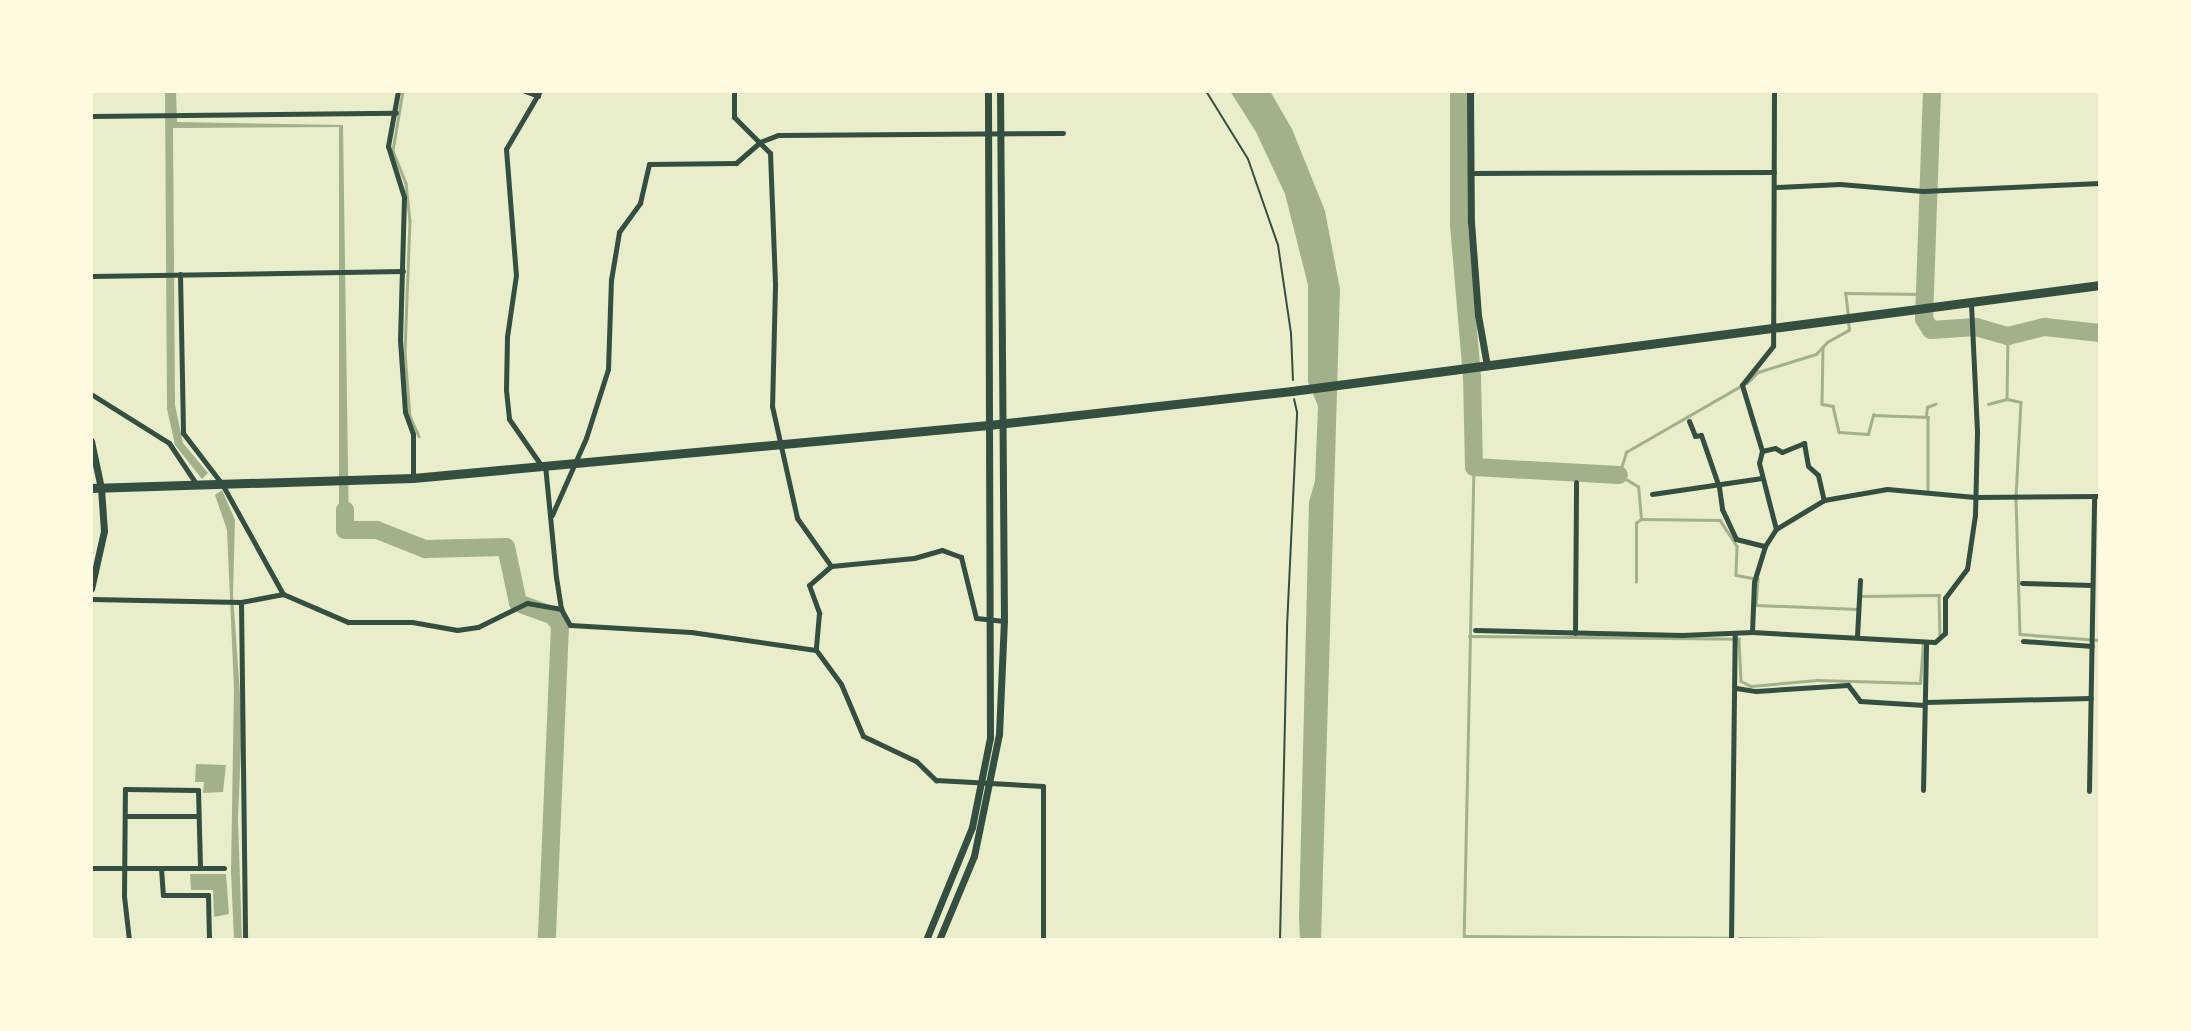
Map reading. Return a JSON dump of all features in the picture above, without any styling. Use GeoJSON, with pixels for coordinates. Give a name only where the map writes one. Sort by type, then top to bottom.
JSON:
{"type":"FeatureCollection","features":[{"type":"Feature","properties":{"kind":"main road"},"geometry":{"type":"LineString","coordinates":[[91,488],[413,478],[577,460],[989,425],[1359,383],[2100,285]]}},
{"type":"Feature","properties":{"kind":"street"},"geometry":{"type":"LineString","coordinates":[[398,91],[388,146],[404,197],[400,340],[405,412],[413,434],[413,478]]}},
{"type":"Feature","properties":{"kind":"street"},"geometry":{"type":"LineString","coordinates":[[525,91],[539,93],[506,149],[516,275],[507,337],[506,390],[509,419],[543,465],[552,515],[561,609],[570,625],[691,632],[816,650]]}},
{"type":"Feature","properties":{"kind":"street"},"geometry":{"type":"LineString","coordinates":[[734,91],[737,120],[771,153],[775,286],[772,406],[797,518],[831,566]]}},
{"type":"Feature","properties":{"kind":"street"},"geometry":{"type":"LineString","coordinates":[[926,940],[962,856],[981,786],[990,738],[993,620],[989,425],[988,91]]}},
{"type":"Feature","properties":{"kind":"street"},"geometry":{"type":"LineString","coordinates":[[939,940],[974,856],[992,786],[1004,621],[1000,91]]}},
{"type":"Feature","properties":{"kind":"street"},"geometry":{"type":"LineString","coordinates":[[1470,91],[1478,315],[1487,366]]}},
{"type":"Feature","properties":{"kind":"street"},"geometry":{"type":"LineString","coordinates":[[1774,91],[1776,187],[1773,346],[1742,385],[1762,451],[1762,478],[1776,529]]}},
{"type":"Feature","properties":{"kind":"street"},"geometry":{"type":"LineString","coordinates":[[91,116],[396,113]]}},
{"type":"Feature","properties":{"kind":"street"},"geometry":{"type":"LineString","coordinates":[[552,515],[577,460],[608,369],[611,280],[619,232],[637,210],[649,164],[737,163],[760,142],[778,135],[1063,133]]}},
{"type":"Feature","properties":{"kind":"street"},"geometry":{"type":"LineString","coordinates":[[1471,173],[1774,172]]}},
{"type":"Feature","properties":{"kind":"street"},"geometry":{"type":"LineString","coordinates":[[1776,187],[1840,184],[1923,191],[2100,183]]}},
{"type":"Feature","properties":{"kind":"street"},"geometry":{"type":"LineString","coordinates":[[91,276],[402,271]]}},
{"type":"Feature","properties":{"kind":"street"},"geometry":{"type":"LineString","coordinates":[[179,274],[179,418],[191,450],[222,484],[283,594],[330,617],[372,625],[412,622],[467,630],[525,604],[561,609]]}},
{"type":"Feature","properties":{"kind":"street"},"geometry":{"type":"LineString","coordinates":[[1475,630],[1575,633],[1752,632],[1857,636],[1926,643],[1944,637],[1945,597],[1967,569],[1975,497],[1977,431],[1971,303]]}},
{"type":"Feature","properties":{"kind":"street"},"geometry":{"type":"LineString","coordinates":[[91,394],[169,443],[197,485]]}},
{"type":"Feature","properties":{"kind":"street"},"geometry":{"type":"LineString","coordinates":[[1689,421],[1695,436],[1700,435],[1720,487],[1722,509],[1736,539],[1766,546]]}},
{"type":"Feature","properties":{"kind":"street"},"geometry":{"type":"LineString","coordinates":[[91,442],[102,488],[104,531],[91,589]]}},
{"type":"Feature","properties":{"kind":"street"},"geometry":{"type":"LineString","coordinates":[[1762,451],[1775,448],[1782,452],[1804,443],[1808,466],[1818,475],[1824,500]]}},
{"type":"Feature","properties":{"kind":"street"},"geometry":{"type":"LineString","coordinates":[[180,458],[191,450]]}},
{"type":"Feature","properties":{"kind":"street"},"geometry":{"type":"LineString","coordinates":[[1652,494],[1720,487],[1762,478]]}},
{"type":"Feature","properties":{"kind":"street"},"geometry":{"type":"LineString","coordinates":[[1575,633],[1576,482]]}},
{"type":"Feature","properties":{"kind":"street"},"geometry":{"type":"LineString","coordinates":[[1752,632],[1754,582],[1766,546],[1776,529],[1824,500],[1887,489],[1975,497],[2097,496],[2092,585],[2090,791]]}},
{"type":"Feature","properties":{"kind":"street"},"geometry":{"type":"LineString","coordinates":[[1004,621],[976,618],[961,558],[942,550],[914,558],[831,566],[809,584],[819,613],[816,650],[841,684],[863,736],[916,761],[936,780],[981,786],[1043,786],[1042,940]]}},
{"type":"Feature","properties":{"kind":"street"},"geometry":{"type":"LineString","coordinates":[[1857,636],[1860,580]]}},
{"type":"Feature","properties":{"kind":"street"},"geometry":{"type":"LineString","coordinates":[[2022,583],[2092,585]]}},
{"type":"Feature","properties":{"kind":"street"},"geometry":{"type":"LineString","coordinates":[[91,599],[240,602],[283,594]]}},
{"type":"Feature","properties":{"kind":"street"},"geometry":{"type":"LineString","coordinates":[[240,602],[245,940]]}},
{"type":"Feature","properties":{"kind":"street"},"geometry":{"type":"LineString","coordinates":[[1731,940],[1735,634]]}},
{"type":"Feature","properties":{"kind":"street"},"geometry":{"type":"LineString","coordinates":[[2024,641],[2092,646]]}},
{"type":"Feature","properties":{"kind":"street"},"geometry":{"type":"LineString","coordinates":[[1923,790],[1926,643]]}},
{"type":"Feature","properties":{"kind":"street"},"geometry":{"type":"LineString","coordinates":[[1736,688],[1756,691],[1848,685],[1860,701],[1924,704],[2091,698]]}},
{"type":"Feature","properties":{"kind":"street"},"geometry":{"type":"LineString","coordinates":[[2090,778],[2100,778]]}},
{"type":"Feature","properties":{"kind":"street"},"geometry":{"type":"LineString","coordinates":[[129,940],[125,868],[127,787],[196,787],[200,868]]}},
{"type":"Feature","properties":{"kind":"street"},"geometry":{"type":"LineString","coordinates":[[125,816],[198,816]]}},
{"type":"Feature","properties":{"kind":"street"},"geometry":{"type":"LineString","coordinates":[[91,868],[224,868]]}},
{"type":"Feature","properties":{"kind":"street"},"geometry":{"type":"LineString","coordinates":[[162,868],[163,895],[208,895],[209,940]]}},
{"type":"Feature","properties":{"kind":"path"},"geometry":{"type":"LineString","coordinates":[[1206,91],[1248,159],[1278,245],[1291,333],[1297,412],[1287,627],[1280,940]]}},
{"type":"Feature","properties":{"kind":"shaded area"},"geometry":{"type":"Polygon","coordinates":[[[165,91],[176,91],[177,122],[343,125],[349,536],[339,536],[339,127],[173,128],[175,405],[183,443],[208,473],[202,479],[175,445],[167,409],[165,91]]]}},
{"type":"Feature","properties":{"kind":"shaded area"},"geometry":{"type":"Polygon","coordinates":[[[1230,91],[1270,91],[1292,129],[1325,211],[1340,289],[1321,940],[1300,940],[1299,917],[1309,502],[1315,481],[1318,406],[1308,382],[1308,285],[1285,194],[1256,132],[1230,91]]]}},
{"type":"Feature","properties":{"kind":"shaded area"},"geometry":{"type":"Polygon","coordinates":[[[222,490],[235,520],[233,594],[242,724],[238,819],[242,940],[234,940],[231,872],[234,689],[227,530],[215,495],[222,490]]]}},
{"type":"Feature","properties":{"kind":"shaded area"},"geometry":{"type":"Polygon","coordinates":[[[196,764],[226,765],[223,792],[203,793],[204,782],[195,782],[196,764]]]}},
{"type":"Feature","properties":{"kind":"shaded area"},"geometry":{"type":"Polygon","coordinates":[[[190,874],[226,874],[229,914],[214,917],[213,890],[191,890],[190,874]]]}},
{"type":"Feature","properties":{"kind":"waterway"},"geometry":{"type":"LineString","coordinates":[[403,91],[393,151],[406,183],[410,221],[405,353],[410,416],[419,436]]}},
{"type":"Feature","properties":{"kind":"waterway"},"geometry":{"type":"LineString","coordinates":[[1459,91],[1459,225],[1472,377],[1474,467],[1619,475]]}},
{"type":"Feature","properties":{"kind":"waterway"},"geometry":{"type":"LineString","coordinates":[[1932,91],[1924,319],[1931,330],[1976,327],[2008,336],[2045,327],[2100,333]]}},
{"type":"Feature","properties":{"kind":"waterway"},"geometry":{"type":"LineString","coordinates":[[1848,316],[1845,293],[1925,294]]}},
{"type":"Feature","properties":{"kind":"waterway"},"geometry":{"type":"LineString","coordinates":[[1747,383],[1758,372],[1816,354],[1827,342],[1849,330],[1848,322]]}},
{"type":"Feature","properties":{"kind":"waterway"},"geometry":{"type":"LineString","coordinates":[[2008,336],[2007,399],[2021,402],[2016,499],[2020,634],[2099,640],[2100,648]]}},
{"type":"Feature","properties":{"kind":"waterway"},"geometry":{"type":"LineString","coordinates":[[1823,347],[1822,404],[1833,406],[1839,432],[1868,434],[1873,415],[1928,417],[1928,489]]}},
{"type":"Feature","properties":{"kind":"waterway"},"geometry":{"type":"LineString","coordinates":[[1636,582],[1636,523],[1641,519],[1638,487],[1619,475],[1626,452],[1741,386]]}},
{"type":"Feature","properties":{"kind":"waterway"},"geometry":{"type":"LineString","coordinates":[[1988,404],[2007,399]]}},
{"type":"Feature","properties":{"kind":"waterway"},"geometry":{"type":"LineString","coordinates":[[1926,416],[1927,407],[1935,404]]}},
{"type":"Feature","properties":{"kind":"waterway"},"geometry":{"type":"LineString","coordinates":[[1474,467],[1464,936],[1728,938]]}},
{"type":"Feature","properties":{"kind":"waterway"},"geometry":{"type":"LineString","coordinates":[[345,510],[345,530],[377,530],[425,549],[506,547],[518,603],[553,616],[560,625],[547,940]]}},
{"type":"Feature","properties":{"kind":"waterway"},"geometry":{"type":"LineString","coordinates":[[1641,519],[1720,520],[1737,546],[1736,575],[1758,579],[1756,605],[1858,609]]}},
{"type":"Feature","properties":{"kind":"waterway"},"geometry":{"type":"LineString","coordinates":[[1861,596],[1939,595],[1940,635]]}},
{"type":"Feature","properties":{"kind":"waterway"},"geometry":{"type":"LineString","coordinates":[[1469,636],[1739,639],[1741,681],[1751,686],[1817,680],[1920,683],[1923,642]]}},
{"type":"Feature","properties":{"kind":"waterway"},"geometry":{"type":"LineString","coordinates":[[1739,938],[1924,940]]}}]}
